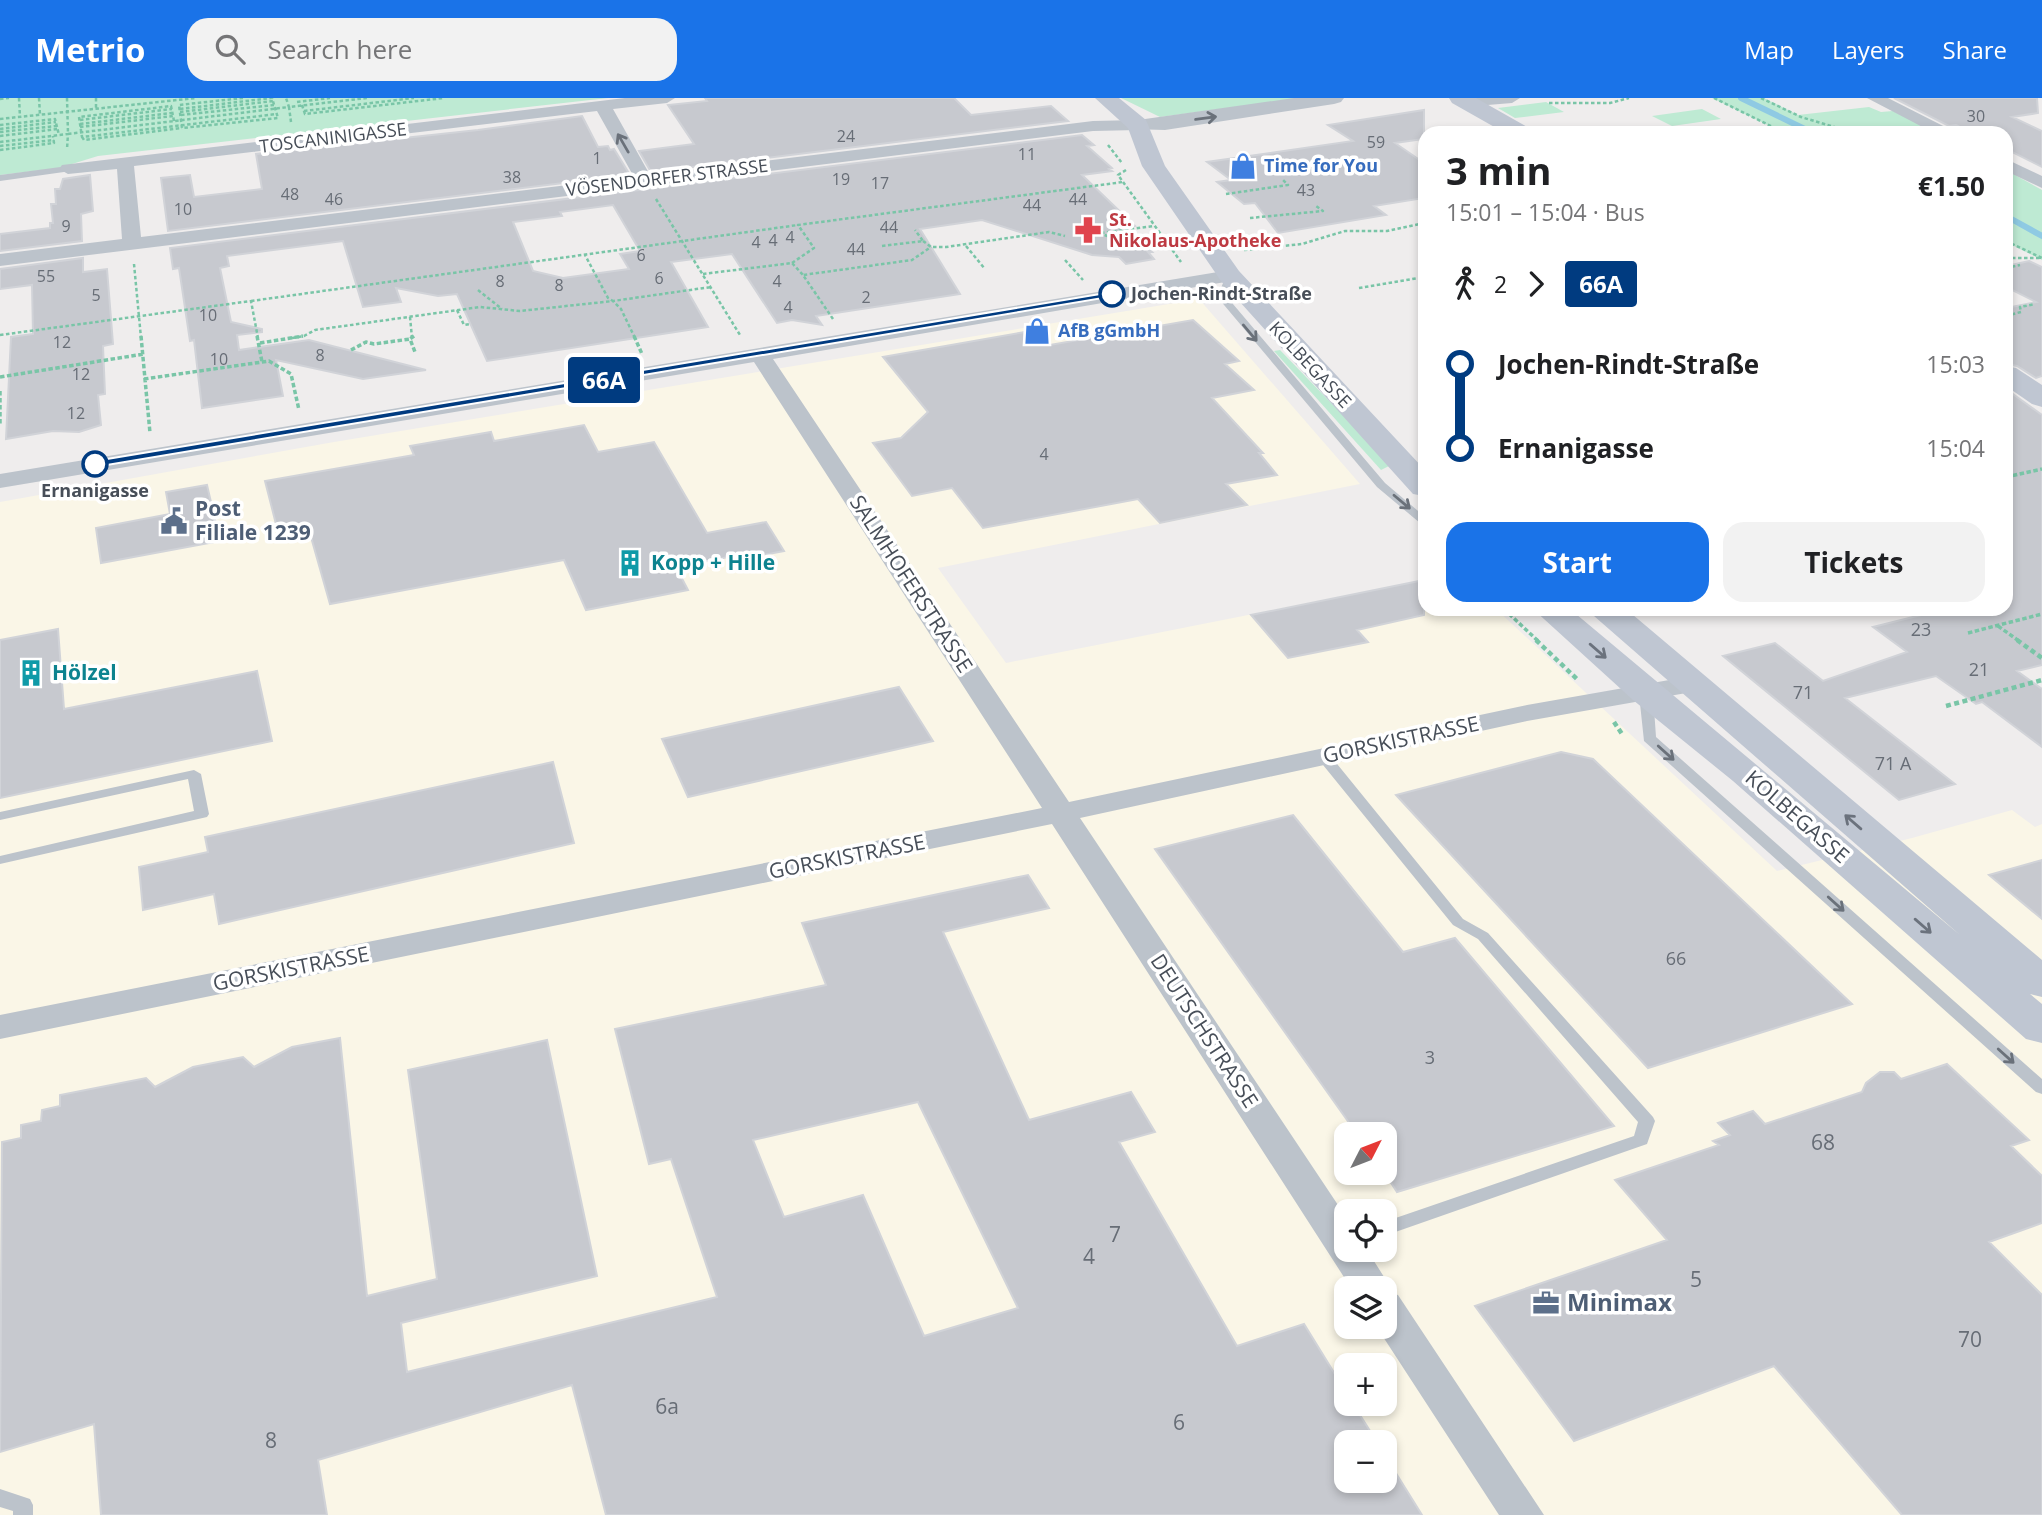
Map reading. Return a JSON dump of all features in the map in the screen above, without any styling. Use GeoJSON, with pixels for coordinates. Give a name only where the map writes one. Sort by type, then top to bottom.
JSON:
{"type":"FeatureCollection","features":[{"type":"Feature","properties":{"kind":"main road","name":"KOLBEGASSE"},"geometry":{"type":"LineString","coordinates":[[1106,98],[1138,125],[1154,166],[1418,480]]}},
{"type":"Feature","properties":{"kind":"main road"},"geometry":{"type":"LineString","coordinates":[[1465,101],[1509,126]]}},
{"type":"Feature","properties":{"kind":"main road"},"geometry":{"type":"LineString","coordinates":[[2013,379],[2042,398]]}},
{"type":"Feature","properties":{"kind":"main road","name":"KOLBEGASSE"},"geometry":{"type":"LineString","coordinates":[[1400,459],[1418,472]]}},
{"type":"Feature","properties":{"kind":"main road","name":"KOLBEGASSE"},"geometry":{"type":"LineString","coordinates":[[1558,616],[1746,773],[2042,1028]]}},
{"type":"Feature","properties":{"kind":"main road","name":"KOLBEGASSE"},"geometry":{"type":"LineString","coordinates":[[1614,616],[2042,983]]}},
{"type":"Feature","properties":{"kind":"street","name":"TOSCANINIGASSE"},"geometry":{"type":"LineString","coordinates":[[67,163],[125,163],[667,98]]}},
{"type":"Feature","properties":{"kind":"street","name":"VÖSENDORFER STRASSE"},"geometry":{"type":"LineString","coordinates":[[0,260],[1093,126],[1177,122],[1334,98]]}},
{"type":"Feature","properties":{"kind":"street"},"geometry":{"type":"LineString","coordinates":[[1465,101],[1512,98]]}},
{"type":"Feature","properties":{"kind":"street"},"geometry":{"type":"LineString","coordinates":[[1874,98],[1933,126]]}},
{"type":"Feature","properties":{"kind":"street"},"geometry":{"type":"LineString","coordinates":[[602,106],[645,181]]}},
{"type":"Feature","properties":{"kind":"street"},"geometry":{"type":"LineString","coordinates":[[125,163],[132,243]]}},
{"type":"Feature","properties":{"kind":"street"},"geometry":{"type":"LineString","coordinates":[[2013,168],[2042,183]]}},
{"type":"Feature","properties":{"kind":"street"},"geometry":{"type":"LineString","coordinates":[[0,481],[1235,263]]}},
{"type":"Feature","properties":{"kind":"street","name":"SALMHOFERSTRASSE"},"geometry":{"type":"LineString","coordinates":[[752,347],[1061,813]]}},
{"type":"Feature","properties":{"kind":"street","name":"GORSKISTRASSE"},"geometry":{"type":"LineString","coordinates":[[0,1027],[1061,813],[1599,700],[1692,684]]}},
{"type":"Feature","properties":{"kind":"street","name":"DEUTSCHSTRASSE"},"geometry":{"type":"LineString","coordinates":[[1061,813],[1334,1229]]}},
{"type":"Feature","properties":{"kind":"street"},"geometry":{"type":"LineString","coordinates":[[1397,1326],[1523,1515]]}},
{"type":"Feature","properties":{"kind":"lane","name":"TOSCANINIGASSE"},"geometry":{"type":"LineString","coordinates":[[0,178],[67,163]]}},
{"type":"Feature","properties":{"kind":"lane"},"geometry":{"type":"LineString","coordinates":[[1235,263],[1222,297],[1381,485],[1418,516]]}},
{"type":"Feature","properties":{"kind":"lane"},"geometry":{"type":"LineString","coordinates":[[1646,692],[1649,738],[2042,1088]]}},
{"type":"Feature","properties":{"kind":"lane"},"geometry":{"type":"LineString","coordinates":[[1324,757],[1458,922],[1483,936],[1647,1121],[1642,1140],[1397,1225]]}},
{"type":"Feature","properties":{"kind":"lane"},"geometry":{"type":"LineString","coordinates":[[0,816],[194,774],[202,814],[0,860]]}},
{"type":"Feature","properties":{"kind":"lane"},"geometry":{"type":"LineString","coordinates":[[0,1498],[23,1505],[23,1515]]}},
{"type":"Feature","properties":{"kind":"path"},"geometry":{"type":"LineString","coordinates":[[0,99],[9,98]]}},
{"type":"Feature","properties":{"kind":"path"},"geometry":{"type":"LineString","coordinates":[[19,98],[20,117]]}},
{"type":"Feature","properties":{"kind":"path"},"geometry":{"type":"LineString","coordinates":[[39,98],[40,115]]}},
{"type":"Feature","properties":{"kind":"path"},"geometry":{"type":"LineString","coordinates":[[67,98],[67,163]]}},
{"type":"Feature","properties":{"kind":"path"},"geometry":{"type":"LineString","coordinates":[[96,98],[96,109]]}},
{"type":"Feature","properties":{"kind":"path"},"geometry":{"type":"LineString","coordinates":[[115,98],[117,107]]}},
{"type":"Feature","properties":{"kind":"path"},"geometry":{"type":"LineString","coordinates":[[135,98],[136,104]]}},
{"type":"Feature","properties":{"kind":"path"},"geometry":{"type":"LineString","coordinates":[[0,120],[159,100],[196,98]]}},
{"type":"Feature","properties":{"kind":"path"},"geometry":{"type":"LineString","coordinates":[[182,127],[179,106],[243,98]]}},
{"type":"Feature","properties":{"kind":"path"},"geometry":{"type":"LineString","coordinates":[[286,98],[294,130]]}},
{"type":"Feature","properties":{"kind":"path"},"geometry":{"type":"LineString","coordinates":[[289,107],[296,99],[330,98]]}},
{"type":"Feature","properties":{"kind":"path"},"geometry":{"type":"LineString","coordinates":[[180,114],[273,102],[289,107],[367,98]]}},
{"type":"Feature","properties":{"kind":"path"},"geometry":{"type":"LineString","coordinates":[[302,105],[305,114],[414,98]]}},
{"type":"Feature","properties":{"kind":"path"},"geometry":{"type":"LineString","coordinates":[[381,102],[444,98]]}},
{"type":"Feature","properties":{"kind":"path"},"geometry":{"type":"LineString","coordinates":[[1549,103],[1616,103],[1629,98]]}},
{"type":"Feature","properties":{"kind":"path"},"geometry":{"type":"LineString","coordinates":[[1714,98],[1771,126]]}},
{"type":"Feature","properties":{"kind":"path"},"geometry":{"type":"LineString","coordinates":[[1761,98],[1801,117],[1831,126]]}},
{"type":"Feature","properties":{"kind":"path"},"geometry":{"type":"LineString","coordinates":[[0,146],[59,135],[174,121],[180,114],[273,102]]}},
{"type":"Feature","properties":{"kind":"path"},"geometry":{"type":"LineString","coordinates":[[174,121],[171,106],[79,117],[84,140],[277,114],[273,102]]}},
{"type":"Feature","properties":{"kind":"path"},"geometry":{"type":"LineString","coordinates":[[80,124],[172,113]]}},
{"type":"Feature","properties":{"kind":"path"},"geometry":{"type":"LineString","coordinates":[[57,126],[59,135]]}},
{"type":"Feature","properties":{"kind":"path"},"geometry":{"type":"LineString","coordinates":[[0,130],[57,126]]}},
{"type":"Feature","properties":{"kind":"path"},"geometry":{"type":"LineString","coordinates":[[0,130],[57,126]]}},
{"type":"Feature","properties":{"kind":"path"},"geometry":{"type":"LineString","coordinates":[[1093,126],[1127,169],[1118,175],[1185,269]]}},
{"type":"Feature","properties":{"kind":"path"},"geometry":{"type":"LineString","coordinates":[[0,146],[54,144],[53,138]]}},
{"type":"Feature","properties":{"kind":"path"},"geometry":{"type":"LineString","coordinates":[[1226,194],[1288,185],[1282,179]]}},
{"type":"Feature","properties":{"kind":"path"},"geometry":{"type":"LineString","coordinates":[[645,181],[752,347]]}},
{"type":"Feature","properties":{"kind":"path"},"geometry":{"type":"LineString","coordinates":[[0,335],[1123,182]]}},
{"type":"Feature","properties":{"kind":"path"},"geometry":{"type":"LineString","coordinates":[[1250,218],[1323,211],[1316,206]]}},
{"type":"Feature","properties":{"kind":"path"},"geometry":{"type":"LineString","coordinates":[[1235,263],[1345,231],[1387,231],[1418,224]]}},
{"type":"Feature","properties":{"kind":"path"},"geometry":{"type":"LineString","coordinates":[[703,274],[792,263],[814,248],[798,225]]}},
{"type":"Feature","properties":{"kind":"path"},"geometry":{"type":"LineString","coordinates":[[1155,226],[1100,233],[1109,239],[1124,242],[1163,236]]}},
{"type":"Feature","properties":{"kind":"path"},"geometry":{"type":"LineString","coordinates":[[915,230],[922,241],[932,247]]}},
{"type":"Feature","properties":{"kind":"path"},"geometry":{"type":"LineString","coordinates":[[803,275],[912,260],[932,247],[965,245],[1049,232],[1065,236]]}},
{"type":"Feature","properties":{"kind":"path"},"geometry":{"type":"LineString","coordinates":[[882,246],[922,241]]}},
{"type":"Feature","properties":{"kind":"path"},"geometry":{"type":"LineString","coordinates":[[132,243],[150,438]]}},
{"type":"Feature","properties":{"kind":"path"},"geometry":{"type":"LineString","coordinates":[[2013,244],[2041,258]]}},
{"type":"Feature","properties":{"kind":"path"},"geometry":{"type":"LineString","coordinates":[[965,245],[985,269]]}},
{"type":"Feature","properties":{"kind":"path"},"geometry":{"type":"LineString","coordinates":[[585,255],[608,298],[621,309],[643,356]]}},
{"type":"Feature","properties":{"kind":"path"},"geometry":{"type":"LineString","coordinates":[[2013,258],[2041,258]]}},
{"type":"Feature","properties":{"kind":"path"},"geometry":{"type":"LineString","coordinates":[[1065,260],[1086,284]]}},
{"type":"Feature","properties":{"kind":"path"},"geometry":{"type":"LineString","coordinates":[[792,263],[836,324]]}},
{"type":"Feature","properties":{"kind":"path"},"geometry":{"type":"LineString","coordinates":[[1359,288],[1418,278]]}},
{"type":"Feature","properties":{"kind":"path"},"geometry":{"type":"LineString","coordinates":[[260,343],[304,337],[315,330],[480,307],[520,311],[711,287]]}},
{"type":"Feature","properties":{"kind":"path"},"geometry":{"type":"LineString","coordinates":[[478,290],[503,309]]}},
{"type":"Feature","properties":{"kind":"path"},"geometry":{"type":"LineString","coordinates":[[251,301],[262,362]]}},
{"type":"Feature","properties":{"kind":"path"},"geometry":{"type":"LineString","coordinates":[[2013,314],[2021,312],[2020,307],[2035,304]]}},
{"type":"Feature","properties":{"kind":"path"},"geometry":{"type":"LineString","coordinates":[[457,310],[464,325],[470,324]]}},
{"type":"Feature","properties":{"kind":"path"},"geometry":{"type":"LineString","coordinates":[[351,350],[366,342],[374,344],[414,337],[410,317]]}},
{"type":"Feature","properties":{"kind":"path"},"geometry":{"type":"LineString","coordinates":[[410,339],[415,352]]}},
{"type":"Feature","properties":{"kind":"path"},"geometry":{"type":"LineString","coordinates":[[0,377],[144,354]]}},
{"type":"Feature","properties":{"kind":"path"},"geometry":{"type":"LineString","coordinates":[[144,379],[269,361],[290,374],[300,413]]}},
{"type":"Feature","properties":{"kind":"path"},"geometry":{"type":"LineString","coordinates":[[0,391],[0,426]]}},
{"type":"Feature","properties":{"kind":"path"},"geometry":{"type":"LineString","coordinates":[[2013,475],[2042,469]]}},
{"type":"Feature","properties":{"kind":"path"},"geometry":{"type":"LineString","coordinates":[[1968,633],[2042,614]]}},
{"type":"Feature","properties":{"kind":"path"},"geometry":{"type":"LineString","coordinates":[[1511,616],[1599,700],[1622,734]]}},
{"type":"Feature","properties":{"kind":"path"},"geometry":{"type":"LineString","coordinates":[[1997,625],[2042,658]]}},
{"type":"Feature","properties":{"kind":"path"},"geometry":{"type":"LineString","coordinates":[[1946,706],[2042,680]]}},
{"type":"Feature","properties":{"kind":"shaded area"},"geometry":{"type":"Polygon","coordinates":[[[1199,299],[1360,484],[938,568],[1006,663],[1418,581],[1418,616],[1504,616],[1777,871],[2012,810],[2035,827],[2042,824],[2042,1515],[0,1515],[0,502],[334,442],[1199,299]]]}},
{"type":"Feature","properties":{"kind":"green space"},"geometry":{"type":"Polygon","coordinates":[[[0,98],[608,98],[98,156],[59,168],[0,175],[0,98]]]}},
{"type":"Feature","properties":{"kind":"green space"},"geometry":{"type":"Polygon","coordinates":[[[1121,98],[1301,98],[1160,117],[1121,98]]]}},
{"type":"Feature","properties":{"kind":"green space"},"geometry":{"type":"Polygon","coordinates":[[[1712,98],[1764,98],[1798,115],[1869,107],[1881,112],[1893,111],[1924,126],[1770,126],[1712,98]]]}},
{"type":"Feature","properties":{"kind":"green space"},"geometry":{"type":"Polygon","coordinates":[[[1546,102],[1564,112],[1515,118],[1498,108],[1546,102]]]}},
{"type":"Feature","properties":{"kind":"green space"},"geometry":{"type":"Polygon","coordinates":[[[1702,109],[1721,119],[1672,126],[1652,116],[1702,109]]]}},
{"type":"Feature","properties":{"kind":"green space"},"geometry":{"type":"Polygon","coordinates":[[[2013,174],[2042,190],[2042,260],[2013,246],[2013,174]]]}},
{"type":"Feature","properties":{"kind":"green space"},"geometry":{"type":"Polygon","coordinates":[[[1280,350],[1391,465],[1381,470],[1274,351],[1280,350]]]}},
{"type":"Feature","properties":{"kind":"building"},"geometry":{"type":"Polygon","coordinates":[[[705,98],[954,98],[971,115],[1051,106],[1068,121],[651,172],[639,151],[694,144],[668,105],[707,101],[705,98]]]}},
{"type":"Feature","properties":{"kind":"building"},"geometry":{"type":"Polygon","coordinates":[[[1894,98],[2037,98],[2038,113],[2012,117],[2042,131],[2042,167],[2013,152],[2013,126],[1949,126],[1894,98]]]}},
{"type":"Feature","properties":{"kind":"building"},"geometry":{"type":"Polygon","coordinates":[[[1424,110],[1424,126],[1418,126],[1418,140],[1395,143],[1418,159],[1418,199],[1374,206],[1386,215],[1278,233],[1255,203],[1244,204],[1217,182],[1231,180],[1207,162],[1353,141],[1328,125],[1424,110]]]}},
{"type":"Feature","properties":{"kind":"building"},"geometry":{"type":"Polygon","coordinates":[[[582,116],[598,147],[608,146],[610,150],[614,149],[630,175],[168,231],[161,178],[190,175],[194,197],[262,189],[256,154],[582,116]]]}},
{"type":"Feature","properties":{"kind":"building"},"geometry":{"type":"Polygon","coordinates":[[[1082,135],[1094,145],[1087,146],[1112,168],[1109,169],[1112,171],[1082,175],[1135,226],[1126,228],[1152,252],[1148,252],[1154,259],[1126,264],[1119,257],[1092,255],[982,220],[920,229],[960,294],[816,316],[822,325],[792,320],[777,323],[732,254],[671,262],[708,327],[487,361],[457,294],[438,296],[396,288],[401,302],[363,307],[343,241],[227,256],[229,266],[220,268],[231,322],[262,329],[262,332],[237,335],[239,350],[309,340],[426,370],[363,379],[276,360],[283,396],[202,408],[194,340],[190,341],[179,268],[173,269],[170,248],[1082,135]],[[613,205],[560,212],[562,216],[513,222],[533,271],[563,278],[629,269],[620,254],[640,251],[613,205]]]}},
{"type":"Feature","properties":{"kind":"building"},"geometry":{"type":"Polygon","coordinates":[[[90,175],[93,211],[81,214],[82,241],[0,251],[0,234],[50,228],[50,223],[53,223],[51,204],[56,204],[55,189],[60,189],[63,179],[90,175]]]}},
{"type":"Feature","properties":{"kind":"building"},"geometry":{"type":"Polygon","coordinates":[[[83,258],[83,272],[107,269],[113,344],[103,346],[105,394],[98,395],[101,425],[79,432],[53,431],[6,439],[11,337],[33,334],[32,285],[0,289],[0,269],[83,258]]]}},
{"type":"Feature","properties":{"kind":"building"},"geometry":{"type":"Polygon","coordinates":[[[2029,261],[2042,267],[2042,376],[2036,378],[2013,365],[2013,307],[2036,302],[2013,290],[2013,264],[2029,261]]]}},
{"type":"Feature","properties":{"kind":"building"},"geometry":{"type":"Polygon","coordinates":[[[1193,320],[1239,361],[1225,364],[1254,390],[1212,398],[1263,453],[1259,453],[1277,475],[1226,484],[1247,505],[1160,523],[1138,499],[983,528],[952,488],[912,496],[873,443],[901,438],[928,412],[883,357],[1036,330],[1050,345],[1193,320]]]}},
{"type":"Feature","properties":{"kind":"building"},"geometry":{"type":"Polygon","coordinates":[[[2013,394],[2042,415],[2042,665],[2017,671],[2042,689],[2042,747],[1982,702],[1976,704],[1936,676],[1845,698],[1955,784],[1899,800],[1723,656],[1775,643],[1823,681],[1907,652],[1873,627],[1917,616],[2013,616],[2013,394]]]}},
{"type":"Feature","properties":{"kind":"building"},"geometry":{"type":"Polygon","coordinates":[[[584,425],[598,452],[654,442],[707,533],[766,522],[784,551],[747,558],[739,555],[676,567],[688,590],[586,610],[564,560],[330,604],[307,523],[277,528],[265,481],[414,455],[410,446],[491,432],[494,441],[584,425]]]}},
{"type":"Feature","properties":{"kind":"building","name":"Post Filiale 1239"},"geometry":{"type":"Polygon","coordinates":[[[207,485],[220,541],[101,563],[96,528],[170,514],[166,492],[207,485]]]}},
{"type":"Feature","properties":{"kind":"building"},"geometry":{"type":"Polygon","coordinates":[[[1418,581],[1420,616],[1357,630],[1368,642],[1288,658],[1251,615],[1418,581]]]}},
{"type":"Feature","properties":{"kind":"building"},"geometry":{"type":"Polygon","coordinates":[[[58,629],[64,709],[257,671],[272,741],[0,798],[0,640],[58,629]]]}},
{"type":"Feature","properties":{"kind":"building"},"geometry":{"type":"Polygon","coordinates":[[[899,687],[933,741],[688,797],[662,739],[899,687]]]}},
{"type":"Feature","properties":{"kind":"building"},"geometry":{"type":"Polygon","coordinates":[[[1561,752],[1593,759],[1852,1004],[1648,1068],[1396,795],[1561,752]]]}},
{"type":"Feature","properties":{"kind":"building"},"geometry":{"type":"Polygon","coordinates":[[[553,762],[574,843],[219,924],[214,894],[143,910],[139,867],[208,852],[205,837],[553,762]]]}},
{"type":"Feature","properties":{"kind":"building"},"geometry":{"type":"Polygon","coordinates":[[[1293,815],[1403,952],[1455,938],[1614,1126],[1397,1192],[1392,1185],[1397,1185],[1397,1122],[1348,1122],[1155,849],[1293,815]]]}},
{"type":"Feature","properties":{"kind":"building"},"geometry":{"type":"Polygon","coordinates":[[[2042,860],[2042,919],[1989,875],[2042,860]]]}},
{"type":"Feature","properties":{"kind":"building"},"geometry":{"type":"Polygon","coordinates":[[[1028,875],[1049,908],[943,932],[1029,1120],[1131,1092],[1155,1132],[1119,1142],[1237,1346],[1304,1324],[1334,1373],[1334,1416],[1361,1416],[1369,1430],[1334,1430],[1334,1493],[1397,1493],[1397,1475],[1422,1515],[606,1515],[572,1385],[318,1460],[327,1515],[101,1515],[94,1424],[0,1452],[2,1142],[21,1138],[21,1125],[41,1121],[42,1110],[60,1106],[60,1095],[146,1078],[155,1087],[193,1067],[243,1057],[254,1067],[292,1047],[340,1038],[367,1296],[437,1279],[408,1070],[547,1040],[597,1276],[401,1323],[407,1372],[717,1297],[671,1159],[649,1164],[615,1029],[826,985],[802,923],[1028,875]],[[918,1102],[753,1140],[784,1217],[863,1195],[924,1336],[1018,1308],[918,1102]]]}},
{"type":"Feature","properties":{"kind":"building"},"geometry":{"type":"Polygon","coordinates":[[[1947,1064],[2029,1140],[2011,1146],[2042,1176],[2042,1223],[1989,1242],[2042,1295],[2042,1515],[1902,1515],[1774,1366],[1574,1441],[1475,1306],[1667,1240],[1615,1180],[1719,1145],[1713,1141],[1730,1135],[1718,1123],[1753,1111],[1765,1124],[1862,1092],[1866,1083],[1880,1072],[1894,1072],[1901,1079],[1947,1064]]]}},
{"type":"Feature","properties":{"kind":"waterway"},"geometry":{"type":"LineString","coordinates":[[1741,98],[1799,126]]}},
{"type":"Feature","properties":{"kind":"waterway"},"geometry":{"type":"LineString","coordinates":[[2013,220],[2042,236]]}},
{"type":"Feature","properties":{"kind":"bus line","name":"66A"},"geometry":{"type":"LineString","coordinates":[[95,464],[1112,294]]}},
{"type":"Feature","properties":{"kind":"place","name":"Time for You"},"geometry":{"type":"Point","coordinates":[1243,166]}},
{"type":"Feature","properties":{"kind":"place","name":"St. Nikolaus-Apotheke"},"geometry":{"type":"Point","coordinates":[1088,230]}},
{"type":"Feature","properties":{"kind":"place","name":"Jochen-Rindt-Straße"},"geometry":{"type":"Point","coordinates":[1112,294]}},
{"type":"Feature","properties":{"kind":"place","name":"AfB gGmbH"},"geometry":{"type":"Point","coordinates":[1037,331]}},
{"type":"Feature","properties":{"kind":"place","name":"Ernanigasse"},"geometry":{"type":"Point","coordinates":[95,464]}},
{"type":"Feature","properties":{"kind":"place","name":"Post Filiale 1239"},"geometry":{"type":"Point","coordinates":[174,521]}},
{"type":"Feature","properties":{"kind":"place","name":"Kopp + Hille"},"geometry":{"type":"Point","coordinates":[630,563]}},
{"type":"Feature","properties":{"kind":"place","name":"Hölzel"},"geometry":{"type":"Point","coordinates":[31,673]}},
{"type":"Feature","properties":{"kind":"place","name":"Minimax"},"geometry":{"type":"Point","coordinates":[1546,1303]}}]}
